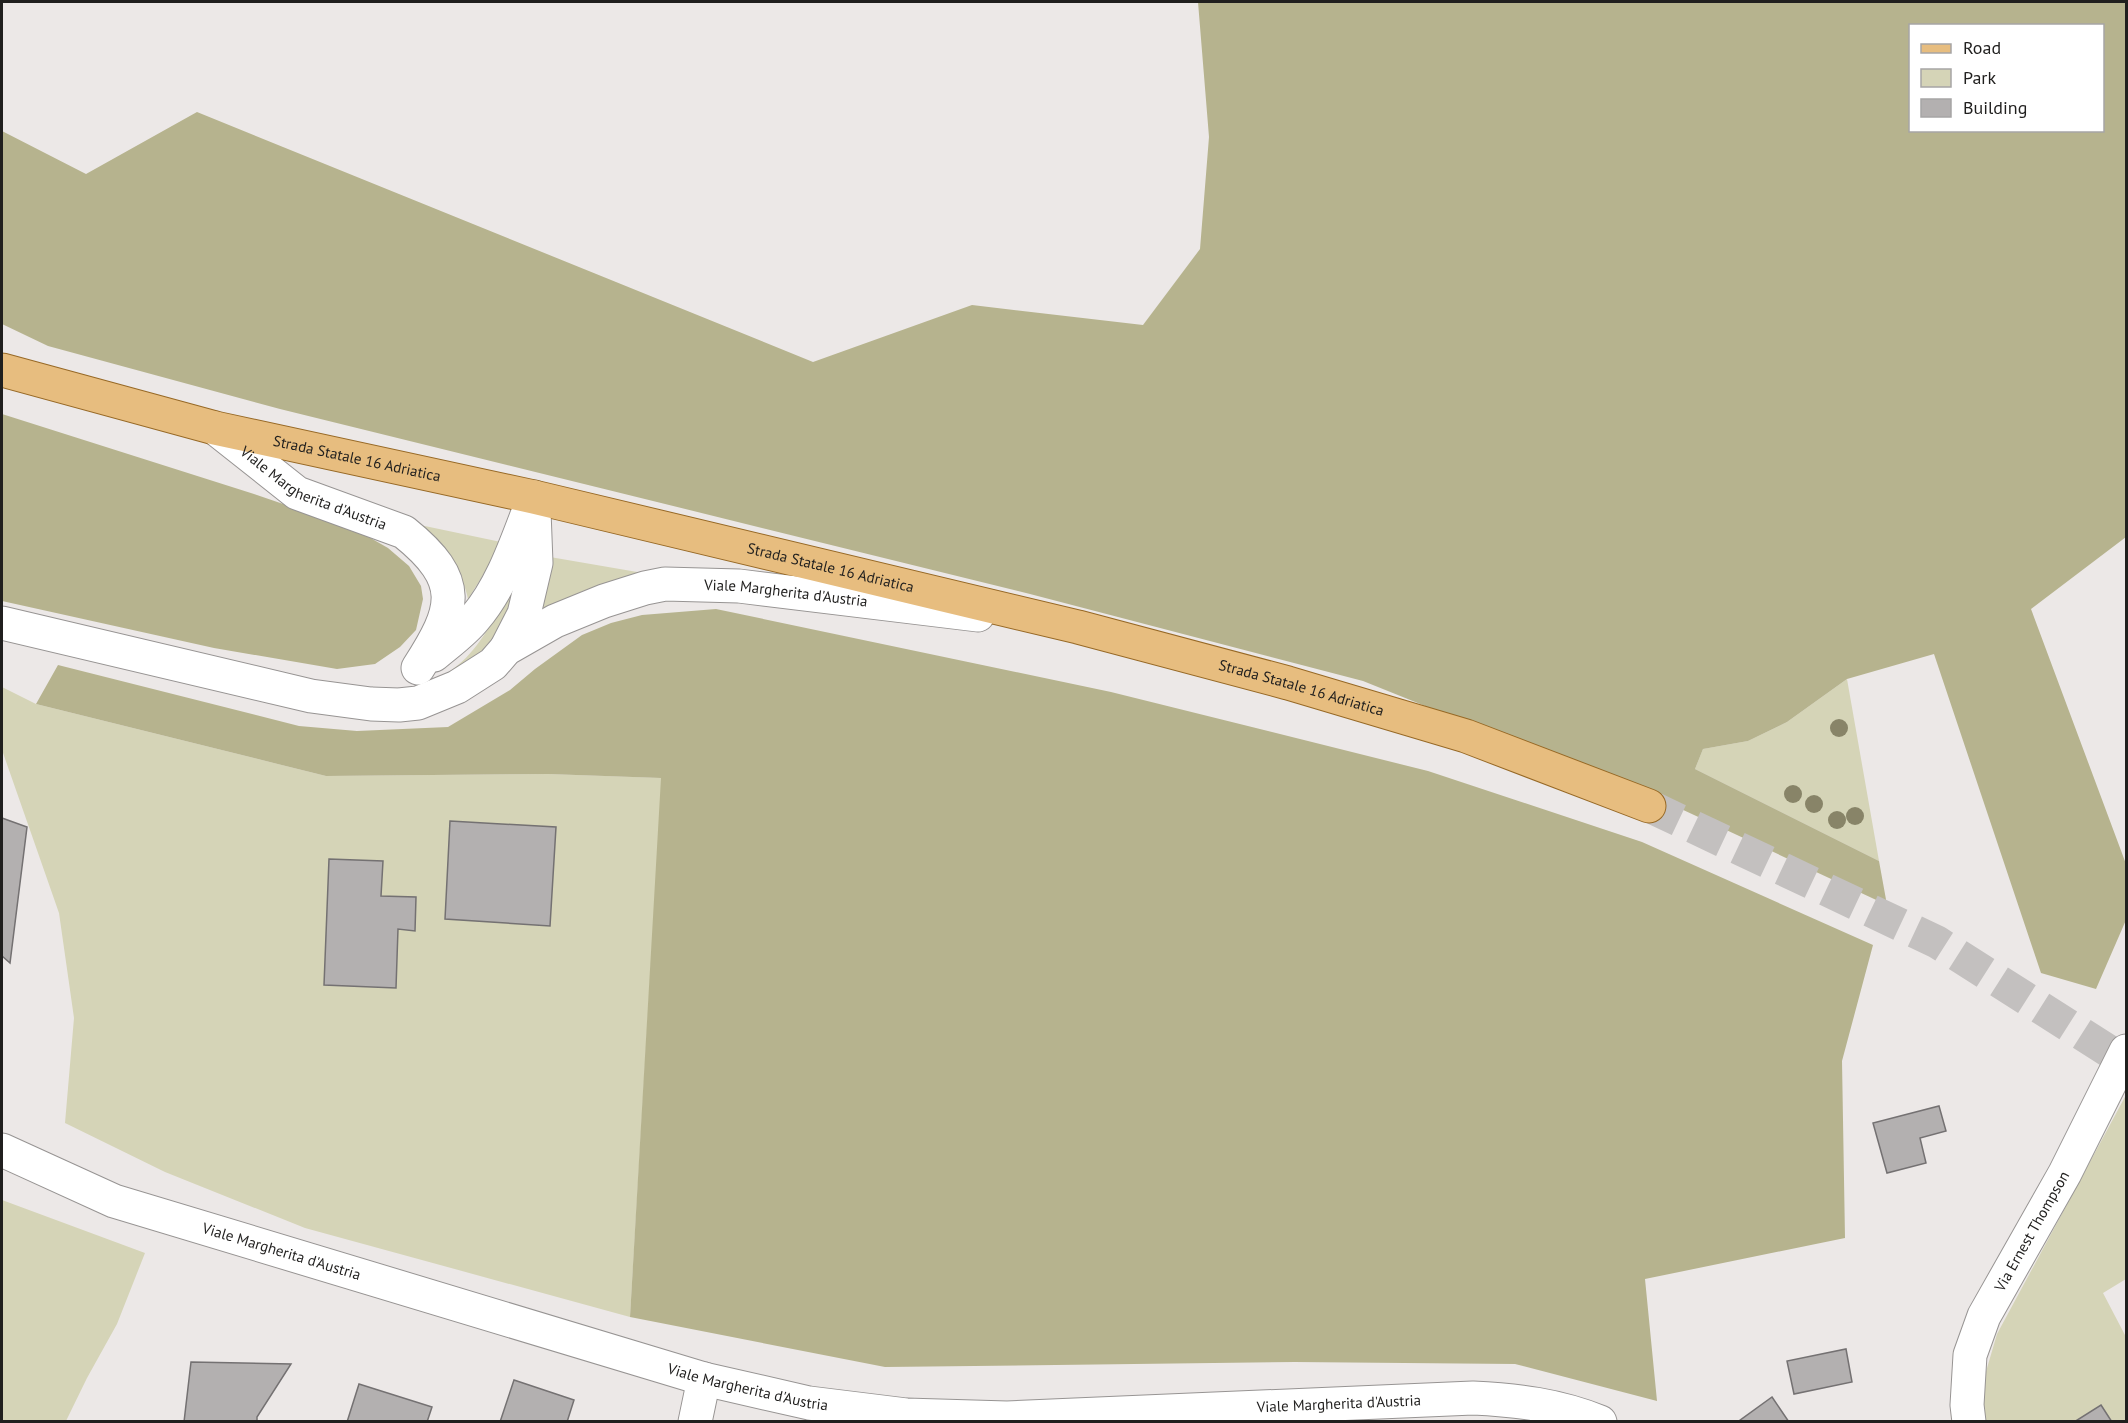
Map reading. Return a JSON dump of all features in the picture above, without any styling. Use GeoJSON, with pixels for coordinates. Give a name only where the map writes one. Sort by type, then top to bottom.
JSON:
{"type":"FeatureCollection","features":[{"type":"Feature","properties":{"kind":"main road","name":"Strada Statale 16 Adriatica"},"geometry":{"type":"LineString","coordinates":[[2,370],[215,428],[534,497],[1078,627],[1288,683],[1466,736],[1649,806]]}},
{"type":"Feature","properties":{"kind":"main road","name":"Viale Margherita d'Austria"},"geometry":{"type":"LineString","coordinates":[[215,428],[297,494],[404,532],[417,542],[433,560],[446,580],[449,597],[447,618],[418,668]]}},
{"type":"Feature","properties":{"kind":"main road","name":"Viale Margherita d'Austria"},"geometry":{"type":"LineString","coordinates":[[2,623],[311,696],[399,705],[418,703],[440,696],[476,677],[506,649],[524,614],[536,563],[534,497]]}},
{"type":"Feature","properties":{"kind":"main road","name":"Viale Margherita d'Austria"},"geometry":{"type":"LineString","coordinates":[[334,699],[397,683],[459,634],[475,618],[489,600],[534,497]]}},
{"type":"Feature","properties":{"kind":"main road","name":"Viale Margherita d'Austria"},"geometry":{"type":"LineString","coordinates":[[506,649],[555,621],[604,601],[665,584],[739,586],[1078,627]]}},
{"type":"Feature","properties":{"kind":"main road","name":"Via Ernest Thompson"},"geometry":{"type":"LineString","coordinates":[[1969,1422],[1967,1405],[1970,1355],[1984,1316],[2065,1173],[2127,1051]]}},
{"type":"Feature","properties":{"kind":"main road","name":"Viale Margherita d'Austria"},"geometry":{"type":"LineString","coordinates":[[2,1150],[114,1201],[704,1379],[809,1403],[906,1415],[1007,1418],[1473,1398],[1527,1401],[1583,1414],[1600,1422]]}},
{"type":"Feature","properties":{"kind":"main road"},"geometry":{"type":"LineString","coordinates":[[695,1422],[704,1379]]}},
{"type":"Feature","properties":{"kind":"green space"},"geometry":{"type":"Polygon","coordinates":[[[420,525],[501,542],[495,556],[468,599],[456,569],[420,525]]]}},
{"type":"Feature","properties":{"kind":"green space"},"geometry":{"type":"Polygon","coordinates":[[[550,557],[643,573],[583,591],[537,614],[549,582],[550,557]]]}},
{"type":"Feature","properties":{"kind":"green space"},"geometry":{"type":"Polygon","coordinates":[[[522,563],[507,617],[486,647],[461,674],[410,695],[458,665],[478,644],[522,563]]]}},
{"type":"Feature","properties":{"kind":"green space"},"geometry":{"type":"Polygon","coordinates":[[[1847,679],[1879,861],[1695,769],[1703,749],[1748,741],[1787,722],[1847,679]]]}},
{"type":"Feature","properties":{"kind":"green space"},"geometry":{"type":"Polygon","coordinates":[[[2,687],[36,704],[326,776],[548,774],[662,778],[630,1317],[305,1228],[165,1172],[65,1123],[74,1018],[59,913],[2,750],[2,687]]]}},
{"type":"Feature","properties":{"kind":"green space"},"geometry":{"type":"Polygon","coordinates":[[[2126,1095],[2126,1279],[2103,1293],[2126,1337],[2126,1421],[1982,1422],[1985,1375],[1997,1334],[2126,1095]]]}},
{"type":"Feature","properties":{"kind":"green space"},"geometry":{"type":"Polygon","coordinates":[[[2,1200],[145,1253],[117,1324],[66,1421],[2,1421],[2,1200]]]}},
{"type":"Feature","properties":{"kind":"shaded area"},"geometry":{"type":"Polygon","coordinates":[[[1198,2],[2126,2],[2126,537],[2031,609],[2126,864],[2126,920],[2096,989],[2041,973],[1934,654],[1847,679],[1787,722],[1748,741],[1703,749],[1695,769],[1879,861],[1887,905],[1679,808],[1363,681],[1030,594],[280,409],[48,346],[2,324],[2,131],[86,174],[197,112],[813,362],[972,305],[1143,325],[1200,249],[1209,137],[1198,2]]]}},
{"type":"Feature","properties":{"kind":"shaded area"},"geometry":{"type":"Polygon","coordinates":[[[2,414],[353,528],[388,548],[409,566],[421,586],[423,599],[416,630],[400,647],[375,664],[337,669],[214,648],[2,601],[2,414]]]}},
{"type":"Feature","properties":{"kind":"shaded area"},"geometry":{"type":"Polygon","coordinates":[[[716,609],[1111,692],[1428,771],[1642,842],[1873,945],[1842,1061],[1845,1238],[1645,1279],[1657,1401],[1515,1364],[1295,1362],[885,1367],[630,1317],[661,778],[548,774],[326,776],[36,704],[58,665],[299,726],[357,731],[448,727],[510,690],[582,635],[611,623],[642,615],[716,609]]]}},
{"type":"Feature","properties":{"kind":"building"},"geometry":{"type":"Polygon","coordinates":[[[2,818],[27,827],[10,963],[2,956],[2,818]]]}},
{"type":"Feature","properties":{"kind":"building"},"geometry":{"type":"Polygon","coordinates":[[[450,821],[556,827],[550,926],[445,919],[450,821]]]}},
{"type":"Feature","properties":{"kind":"building"},"geometry":{"type":"Polygon","coordinates":[[[329,859],[383,861],[381,896],[416,897],[415,931],[398,929],[396,988],[324,985],[329,859]]]}},
{"type":"Feature","properties":{"kind":"building"},"geometry":{"type":"Polygon","coordinates":[[[1939,1106],[1946,1131],[1920,1138],[1926,1163],[1887,1173],[1873,1123],[1939,1106]]]}},
{"type":"Feature","properties":{"kind":"building"},"geometry":{"type":"Polygon","coordinates":[[[1846,1349],[1852,1382],[1794,1394],[1787,1361],[1846,1349]]]}},
{"type":"Feature","properties":{"kind":"building"},"geometry":{"type":"Polygon","coordinates":[[[191,1362],[291,1364],[257,1417],[257,1422],[184,1422],[191,1362]]]}},
{"type":"Feature","properties":{"kind":"building"},"geometry":{"type":"Polygon","coordinates":[[[514,1380],[574,1400],[567,1422],[500,1422],[514,1380]]]}},
{"type":"Feature","properties":{"kind":"building"},"geometry":{"type":"Polygon","coordinates":[[[359,1384],[432,1407],[427,1422],[347,1422],[359,1384]]]}},
{"type":"Feature","properties":{"kind":"building"},"geometry":{"type":"Polygon","coordinates":[[[1772,1397],[1789,1422],[1739,1422],[1739,1421],[1772,1397]]]}},
{"type":"Feature","properties":{"kind":"building"},"geometry":{"type":"Polygon","coordinates":[[[2101,1405],[2112,1422],[2074,1422],[2101,1405]]]}},
{"type":"Feature","properties":{"kind":"tunnel"},"geometry":{"type":"LineString","coordinates":[[1649,806],[1937,942],[2126,1062]]}}]}
